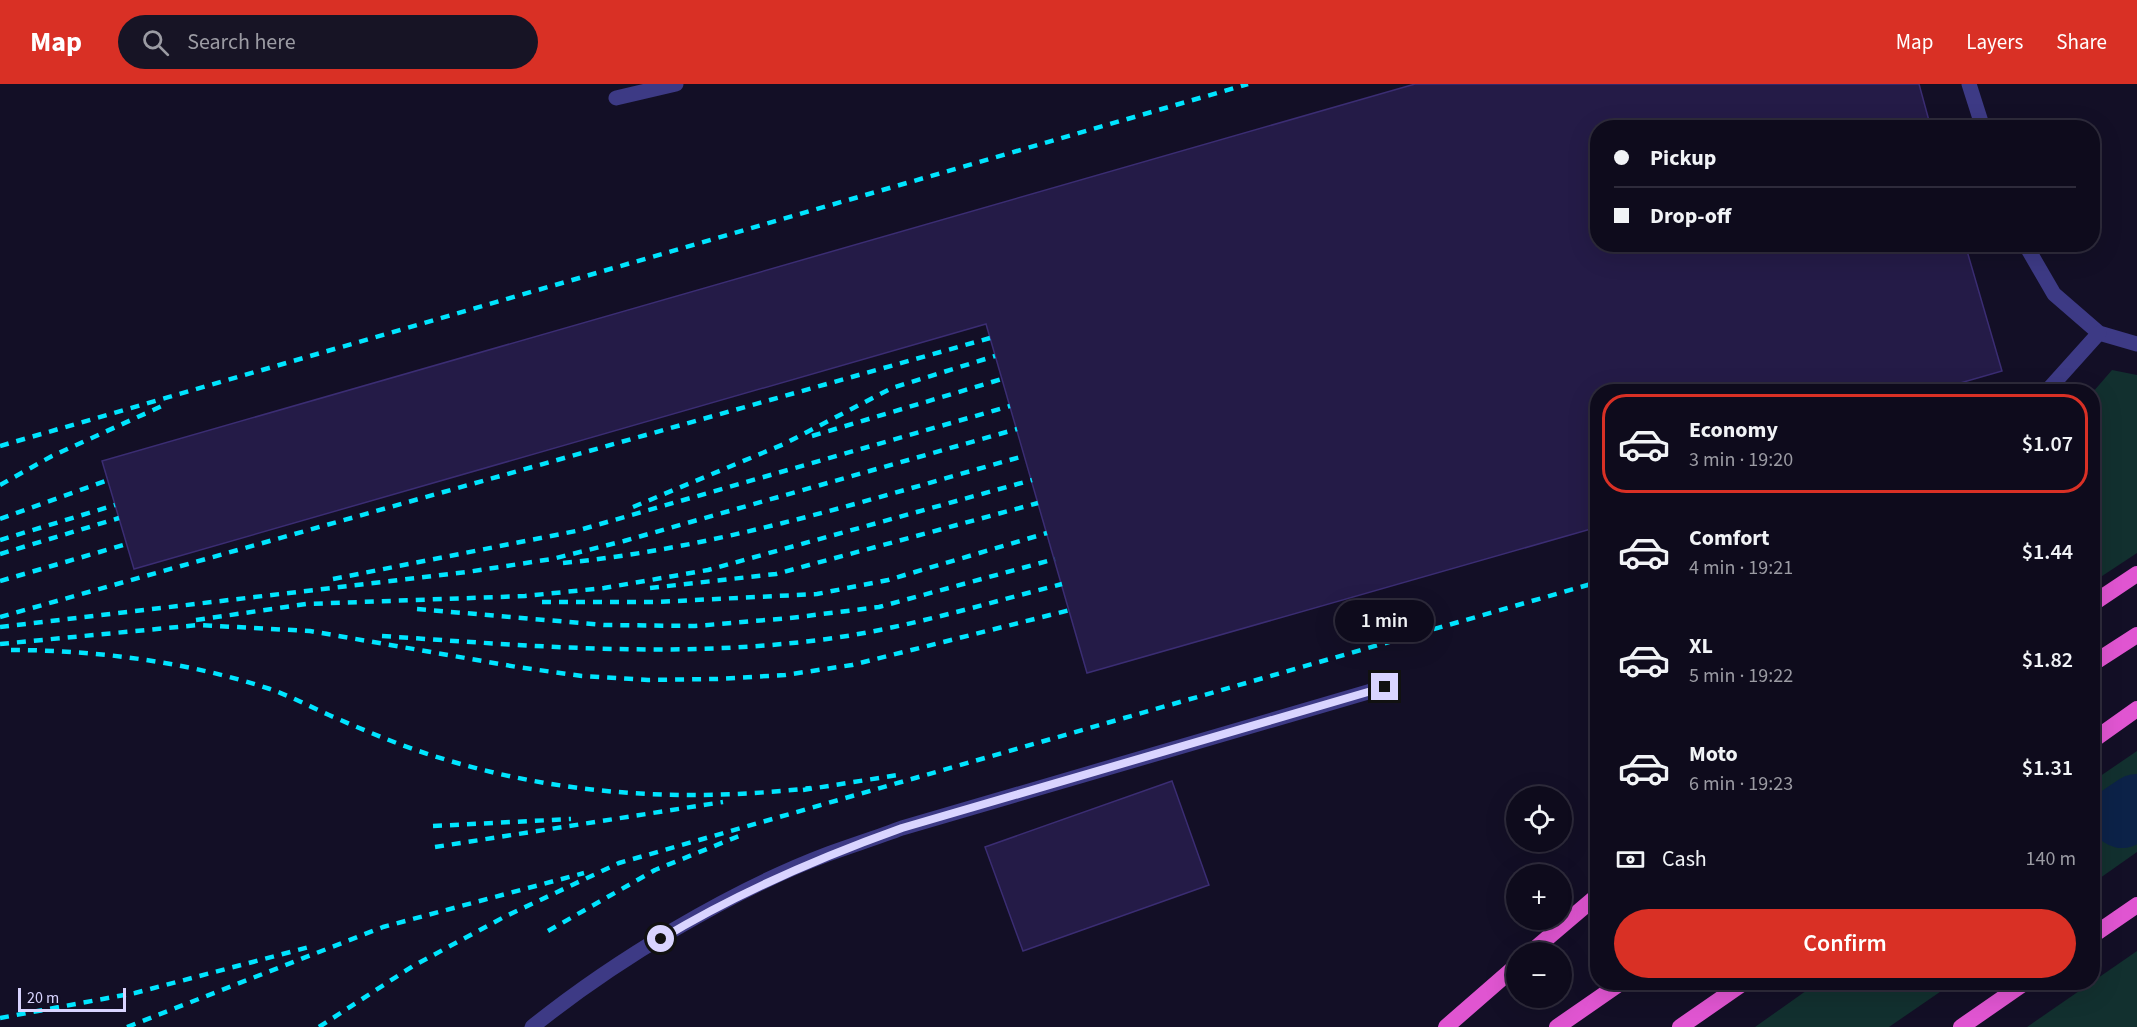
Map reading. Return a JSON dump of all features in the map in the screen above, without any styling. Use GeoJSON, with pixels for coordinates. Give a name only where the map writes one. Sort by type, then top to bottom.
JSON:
{"type":"FeatureCollection","features":[{"type":"Feature","properties":{"kind":"highway"},"geometry":{"type":"LineString","coordinates":[[2100,599],[2137,574]]}},
{"type":"Feature","properties":{"kind":"highway"},"geometry":{"type":"LineString","coordinates":[[2100,659],[2137,635]]}},
{"type":"Feature","properties":{"kind":"highway"},"geometry":{"type":"LineString","coordinates":[[2100,735],[2137,709]]}},
{"type":"Feature","properties":{"kind":"highway"},"geometry":{"type":"LineString","coordinates":[[1544,942],[1590,902]]}},
{"type":"Feature","properties":{"kind":"highway"},"geometry":{"type":"LineString","coordinates":[[2100,930],[2137,905]]}},
{"type":"Feature","properties":{"kind":"highway"},"geometry":{"type":"LineString","coordinates":[[1446,1027],[1506,975]]}},
{"type":"Feature","properties":{"kind":"highway"},"geometry":{"type":"LineString","coordinates":[[1557,1027],[1610,990]]}},
{"type":"Feature","properties":{"kind":"highway"},"geometry":{"type":"LineString","coordinates":[[1680,1027],[1733,990]]}},
{"type":"Feature","properties":{"kind":"highway"},"geometry":{"type":"LineString","coordinates":[[1961,1027],[2014,990]]}},
{"type":"Feature","properties":{"kind":"lane"},"geometry":{"type":"LineString","coordinates":[[616,98],[675,84]]}},
{"type":"Feature","properties":{"kind":"lane"},"geometry":{"type":"LineString","coordinates":[[1969,84],[1980,120]]}},
{"type":"Feature","properties":{"kind":"lane"},"geometry":{"type":"LineString","coordinates":[[2030,252],[2054,294],[2099,333],[2137,344]]}},
{"type":"Feature","properties":{"kind":"lane"},"geometry":{"type":"LineString","coordinates":[[2053,384],[2099,333]]}},
{"type":"Feature","properties":{"kind":"lane"},"geometry":{"type":"LineString","coordinates":[[532,1027],[608,972],[679,928],[752,889],[827,854],[902,828],[1385,687]]}},
{"type":"Feature","properties":{"kind":"green space"},"geometry":{"type":"Polygon","coordinates":[[[2112,370],[2137,375],[2137,553],[2100,577],[2100,384],[2112,370]]]}},
{"type":"Feature","properties":{"kind":"green space"},"geometry":{"type":"Polygon","coordinates":[[[2137,751],[2137,852],[2100,878],[2100,776],[2137,751]]]}},
{"type":"Feature","properties":{"kind":"green space"},"geometry":{"type":"Polygon","coordinates":[[[2137,951],[2137,1027],[2027,1027],[2081,990],[2100,990],[2100,977],[2137,951]]]}},
{"type":"Feature","properties":{"kind":"green space"},"geometry":{"type":"Polygon","coordinates":[[[1807,990],[1943,990],[1889,1027],[1755,1027],[1807,990]]]}},
{"type":"Feature","properties":{"kind":"building"},"geometry":{"type":"Polygon","coordinates":[[[1415,84],[1919,84],[1929,120],[1590,120],[1590,252],[1967,252],[2002,371],[1957,384],[1590,384],[1590,529],[1087,673],[986,324],[134,569],[102,461],[1415,84]]]}},
{"type":"Feature","properties":{"kind":"building"},"geometry":{"type":"Polygon","coordinates":[[[1172,781],[1209,885],[1023,951],[985,847],[1172,781]]]}},
{"type":"Feature","properties":{"kind":"waterway"},"geometry":{"type":"LineString","coordinates":[[2122,816],[2137,806]]}},
{"type":"Feature","properties":{"kind":"railway"},"geometry":{"type":"LineString","coordinates":[[0,446],[1248,84]]}},
{"type":"Feature","properties":{"kind":"railway"},"geometry":{"type":"LineString","coordinates":[[0,617],[990,338]]}},
{"type":"Feature","properties":{"kind":"railway"},"geometry":{"type":"LineString","coordinates":[[633,507],[784,444],[892,388],[995,356]]}},
{"type":"Feature","properties":{"kind":"railway"},"geometry":{"type":"LineString","coordinates":[[812,436],[1002,379]]}},
{"type":"Feature","properties":{"kind":"railway"},"geometry":{"type":"LineString","coordinates":[[0,485],[52,456],[162,406]]}},
{"type":"Feature","properties":{"kind":"railway"},"geometry":{"type":"LineString","coordinates":[[333,579],[576,531],[1010,406]]}},
{"type":"Feature","properties":{"kind":"railway"},"geometry":{"type":"LineString","coordinates":[[0,627],[467,572],[552,559],[624,541],[1017,429]]}},
{"type":"Feature","properties":{"kind":"railway"},"geometry":{"type":"LineString","coordinates":[[563,563],[622,556],[738,534],[1024,456]]}},
{"type":"Feature","properties":{"kind":"railway"},"geometry":{"type":"LineString","coordinates":[[0,519],[108,480]]}},
{"type":"Feature","properties":{"kind":"railway"},"geometry":{"type":"LineString","coordinates":[[196,620],[306,604],[525,596],[604,588],[708,570],[1032,480]]}},
{"type":"Feature","properties":{"kind":"railway"},"geometry":{"type":"LineString","coordinates":[[650,588],[776,574],[1038,503]]}},
{"type":"Feature","properties":{"kind":"railway"},"geometry":{"type":"LineString","coordinates":[[0,540],[115,505]]}},
{"type":"Feature","properties":{"kind":"railway"},"geometry":{"type":"LineString","coordinates":[[0,554],[119,518]]}},
{"type":"Feature","properties":{"kind":"railway"},"geometry":{"type":"LineString","coordinates":[[542,602],[656,602],[817,594],[888,580],[1047,533]]}},
{"type":"Feature","properties":{"kind":"railway"},"geometry":{"type":"LineString","coordinates":[[0,581],[127,544]]}},
{"type":"Feature","properties":{"kind":"railway"},"geometry":{"type":"LineString","coordinates":[[417,609],[604,625],[695,626],[790,618],[879,607],[1055,559]]}},
{"type":"Feature","properties":{"kind":"railway"},"geometry":{"type":"LineString","coordinates":[[382,636],[605,649],[771,645],[886,629],[1062,584]]}},
{"type":"Feature","properties":{"kind":"railway"},"geometry":{"type":"LineString","coordinates":[[319,1027],[413,966],[504,917],[619,863],[1590,584]]}},
{"type":"Feature","properties":{"kind":"railway"},"geometry":{"type":"LineString","coordinates":[[0,644],[198,625],[310,631],[582,676],[648,680],[716,679],[785,675],[852,665],[1070,610]]}},
{"type":"Feature","properties":{"kind":"railway"},"geometry":{"type":"LineString","coordinates":[[11,650],[76,652],[142,659],[239,680],[277,692],[402,745],[492,772],[537,782],[628,793],[673,795],[719,795],[811,788]]}},
{"type":"Feature","properties":{"kind":"railway"},"geometry":{"type":"LineString","coordinates":[[803,790],[898,775]]}},
{"type":"Feature","properties":{"kind":"railway"},"geometry":{"type":"LineString","coordinates":[[435,847],[723,802]]}},
{"type":"Feature","properties":{"kind":"railway"},"geometry":{"type":"LineString","coordinates":[[433,826],[571,819]]}},
{"type":"Feature","properties":{"kind":"railway"},"geometry":{"type":"LineString","coordinates":[[548,931],[655,870],[744,834]]}},
{"type":"Feature","properties":{"kind":"railway"},"geometry":{"type":"LineString","coordinates":[[127,1027],[383,927],[584,873]]}},
{"type":"Feature","properties":{"kind":"railway"},"geometry":{"type":"LineString","coordinates":[[0,1018],[135,993],[313,946]]}},
{"type":"Feature","properties":{"kind":"route"},"geometry":{"type":"LineString","coordinates":[[661,939],[752,889],[827,854],[902,828],[1385,687]]}}]}
